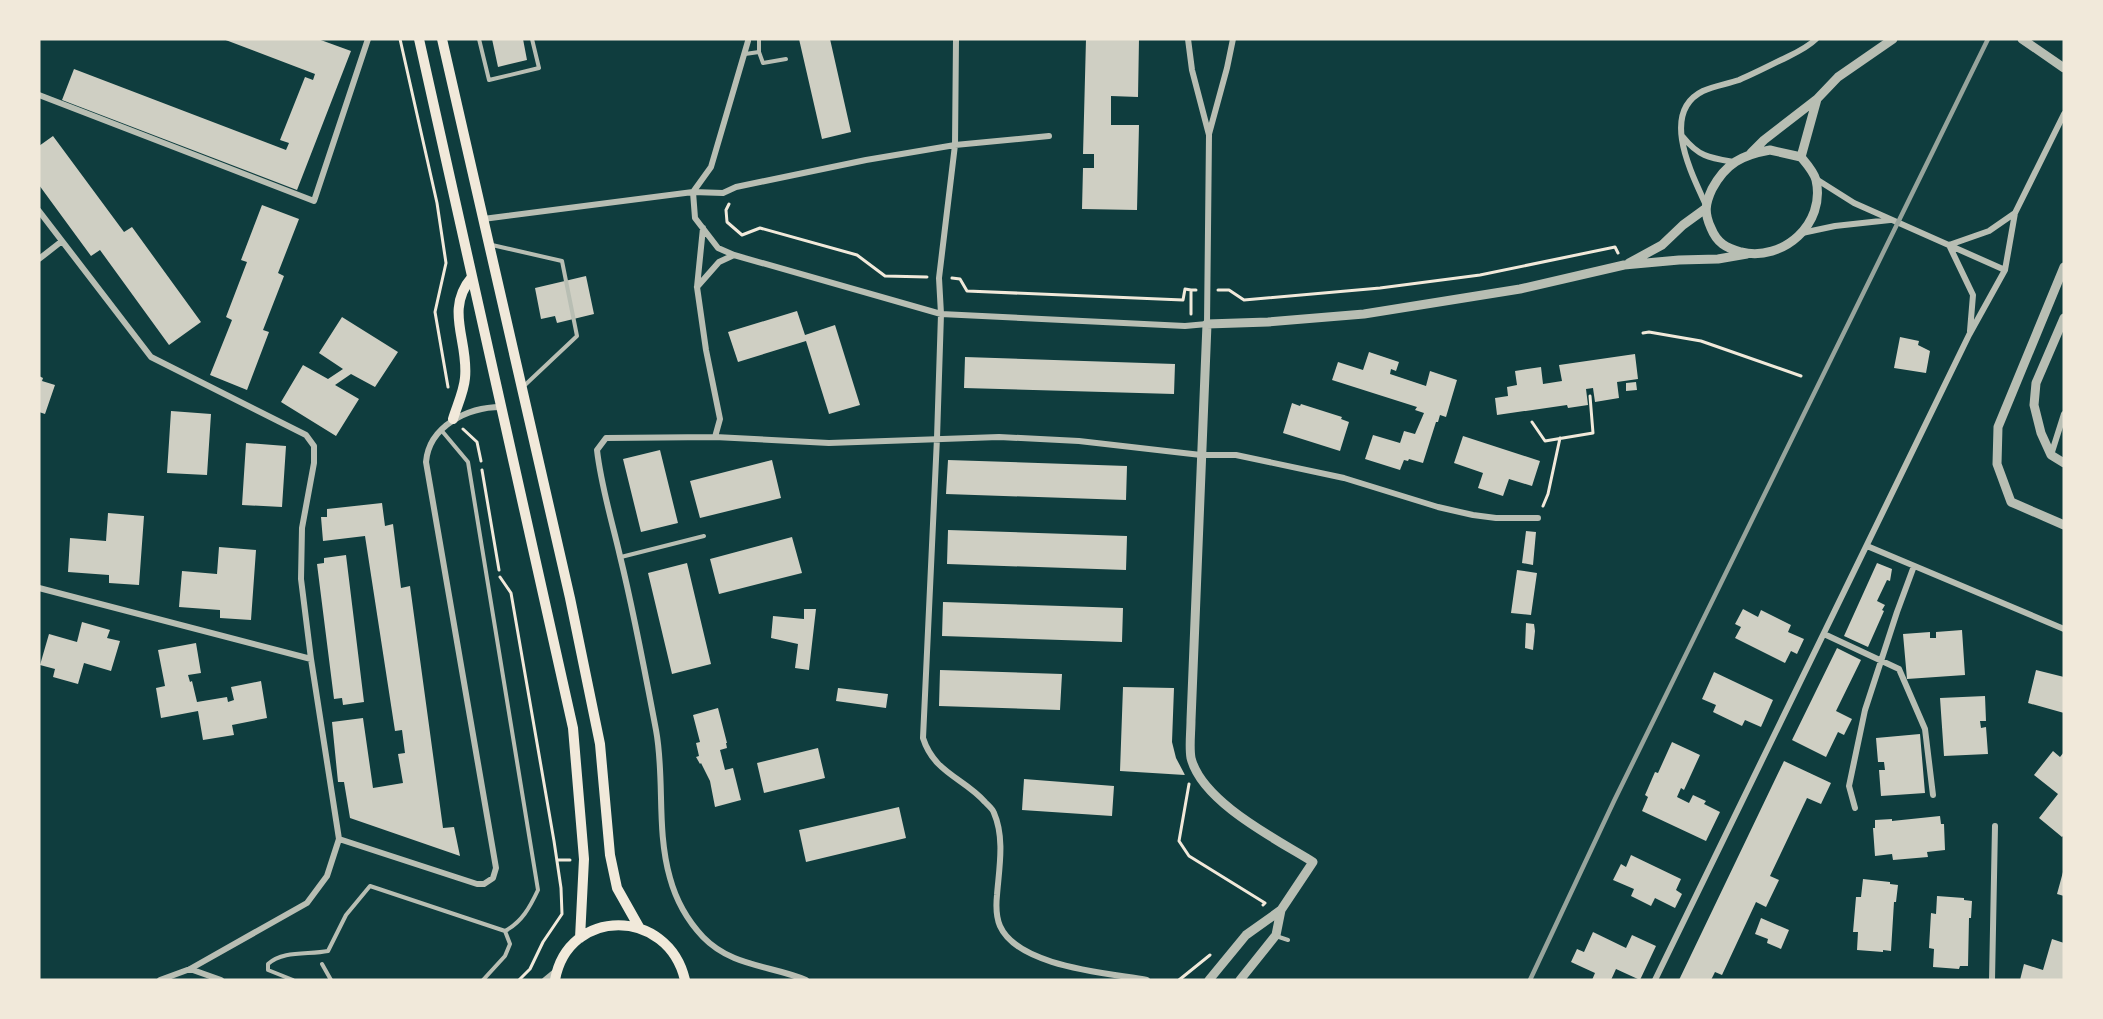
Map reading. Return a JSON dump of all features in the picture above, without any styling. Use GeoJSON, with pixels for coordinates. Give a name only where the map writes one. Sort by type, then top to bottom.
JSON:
{"type":"FeatureCollection","features":[{"type":"Feature","properties":{"kind":"main road"},"geometry":{"type":"LineString","coordinates":[[419,39],[573,728],[584,859],[580,938]]}},
{"type":"Feature","properties":{"kind":"main road"},"geometry":{"type":"LineString","coordinates":[[442,39],[600,744],[610,855],[617,888],[639,927]]}},
{"type":"Feature","properties":{"kind":"main road"},"geometry":{"type":"LineString","coordinates":[[453,419],[465,380],[465,357],[458,321],[458,304],[472,277]]}},
{"type":"Feature","properties":{"kind":"main road"},"geometry":{"type":"LineString","coordinates":[[556,975],[566,953],[580,938],[602,927],[626,925],[639,927],[657,936],[672,949],[682,966],[685,980]]}},
{"type":"Feature","properties":{"kind":"street"},"geometry":{"type":"LineString","coordinates":[[39,94],[314,201],[368,39]]}},
{"type":"Feature","properties":{"kind":"street"},"geometry":{"type":"LineString","coordinates":[[956,39],[955,145],[939,278],[941,314],[937,438],[923,738],[931,757],[941,768],[979,795],[994,812],[1000,841],[997,911],[1000,927],[1007,937],[1017,946],[1054,962],[1147,980]]}},
{"type":"Feature","properties":{"kind":"street"},"geometry":{"type":"LineString","coordinates":[[1188,39],[1192,70],[1209,135]]}},
{"type":"Feature","properties":{"kind":"street"},"geometry":{"type":"LineString","coordinates":[[1209,980],[1246,935],[1281,910],[1313,862],[1240,816],[1205,786],[1191,758],[1207,324],[1209,135],[1233,39]]}},
{"type":"Feature","properties":{"kind":"street"},"geometry":{"type":"LineString","coordinates":[[1747,254],[1728,249],[1715,239],[1705,206],[1687,164],[1682,136],[1682,118],[1689,102],[1703,91],[1741,79],[1809,46],[1816,39]]}},
{"type":"Feature","properties":{"kind":"street"},"geometry":{"type":"LineString","coordinates":[[1624,266],[1662,245],[1705,206],[1724,171],[1734,162],[1751,153],[1764,140],[1818,99],[1838,77],[1893,39]]}},
{"type":"Feature","properties":{"kind":"street"},"geometry":{"type":"LineString","coordinates":[[2022,39],[2064,68]]}},
{"type":"Feature","properties":{"kind":"street"},"geometry":{"type":"LineString","coordinates":[[748,40],[711,167],[693,192],[695,218],[718,248],[734,255],[941,314],[1191,326],[1268,322],[1364,314],[1520,289],[1624,266],[1764,254],[1789,245],[1810,222],[1815,209],[1816,178]]}},
{"type":"Feature","properties":{"kind":"street"},"geometry":{"type":"LineString","coordinates":[[1801,157],[1818,99]]}},
{"type":"Feature","properties":{"kind":"street"},"geometry":{"type":"LineString","coordinates":[[1655,980],[1969,335],[2005,270],[2015,213],[2064,114]]}},
{"type":"Feature","properties":{"kind":"street"},"geometry":{"type":"LineString","coordinates":[[483,219],[693,192],[723,193],[746,185],[955,145],[1049,136]]}},
{"type":"Feature","properties":{"kind":"street"},"geometry":{"type":"LineString","coordinates":[[1682,136],[1693,150],[1707,157],[1734,162]]}},
{"type":"Feature","properties":{"kind":"street"},"geometry":{"type":"LineString","coordinates":[[1751,153],[1770,150],[1801,157],[1816,178],[1854,203],[2005,270]]}},
{"type":"Feature","properties":{"kind":"street"},"geometry":{"type":"LineString","coordinates":[[39,211],[151,357],[306,435],[314,446],[314,463],[302,528],[302,579],[311,659],[339,839],[327,876],[307,903],[190,969],[160,980]]}},
{"type":"Feature","properties":{"kind":"street"},"geometry":{"type":"LineString","coordinates":[[1949,245],[1989,231],[2015,213]]}},
{"type":"Feature","properties":{"kind":"street"},"geometry":{"type":"LineString","coordinates":[[1801,233],[1835,226],[1891,220]]}},
{"type":"Feature","properties":{"kind":"street"},"geometry":{"type":"LineString","coordinates":[[703,228],[697,287],[706,350],[720,419],[715,437]]}},
{"type":"Feature","properties":{"kind":"street"},"geometry":{"type":"LineString","coordinates":[[39,259],[62,241]]}},
{"type":"Feature","properties":{"kind":"street"},"geometry":{"type":"LineString","coordinates":[[1949,245],[1973,295],[1969,335]]}},
{"type":"Feature","properties":{"kind":"street"},"geometry":{"type":"LineString","coordinates":[[697,287],[719,262],[734,255]]}},
{"type":"Feature","properties":{"kind":"street"},"geometry":{"type":"LineString","coordinates":[[2064,267],[1998,427],[1997,464],[2011,502],[2064,525]]}},
{"type":"Feature","properties":{"kind":"street"},"geometry":{"type":"LineString","coordinates":[[2064,318],[2036,383],[2034,405],[2041,433],[2051,455],[2064,463]]}},
{"type":"Feature","properties":{"kind":"street"},"geometry":{"type":"LineString","coordinates":[[339,839],[477,884],[484,884],[493,878],[496,868],[426,462],[427,449],[453,419],[487,407],[501,407]]}},
{"type":"Feature","properties":{"kind":"street"},"geometry":{"type":"LineString","coordinates":[[2051,455],[2064,414]]}},
{"type":"Feature","properties":{"kind":"street"},"geometry":{"type":"LineString","coordinates":[[806,980],[790,973],[739,962],[718,950],[703,937],[677,901],[664,852],[657,733],[621,557],[599,473],[597,450],[606,438],[715,437],[829,443],[999,437],[1079,441],[1201,456],[1236,455],[1297,466],[1473,515],[1496,518],[1538,518]]}},
{"type":"Feature","properties":{"kind":"street"},"geometry":{"type":"LineString","coordinates":[[1867,546],[2064,629]]}},
{"type":"Feature","properties":{"kind":"street"},"geometry":{"type":"LineString","coordinates":[[1855,808],[1849,786],[1865,710],[1914,566]]}},
{"type":"Feature","properties":{"kind":"street"},"geometry":{"type":"LineString","coordinates":[[39,588],[311,659]]}},
{"type":"Feature","properties":{"kind":"street"},"geometry":{"type":"LineString","coordinates":[[1824,634],[1899,669],[1925,729],[1933,795]]}},
{"type":"Feature","properties":{"kind":"street"},"geometry":{"type":"LineString","coordinates":[[1992,980],[1995,826]]}},
{"type":"Feature","properties":{"kind":"street"},"geometry":{"type":"LineString","coordinates":[[1240,980],[1276,935],[1281,910]]}},
{"type":"Feature","properties":{"kind":"street"},"geometry":{"type":"LineString","coordinates":[[190,969],[221,980]]}},
{"type":"Feature","properties":{"kind":"street"},"geometry":{"type":"LineString","coordinates":[[545,980],[556,975]]}},
{"type":"Feature","properties":{"kind":"lane"},"geometry":{"type":"LineString","coordinates":[[479,39],[489,80],[539,68],[532,39]]}},
{"type":"Feature","properties":{"kind":"lane"},"geometry":{"type":"LineString","coordinates":[[759,39],[759,52],[763,63],[786,59]]}},
{"type":"Feature","properties":{"kind":"lane"},"geometry":{"type":"LineString","coordinates":[[745,54],[759,52]]}},
{"type":"Feature","properties":{"kind":"lane"},"geometry":{"type":"LineString","coordinates":[[489,244],[562,261],[577,336],[522,388]]}},
{"type":"Feature","properties":{"kind":"lane"},"geometry":{"type":"LineString","coordinates":[[293,980],[268,970],[268,964],[284,956],[328,951],[346,915],[370,886],[505,931],[515,926],[528,910],[538,890],[468,462],[442,431]]}},
{"type":"Feature","properties":{"kind":"lane"},"geometry":{"type":"LineString","coordinates":[[621,557],[704,537]]}},
{"type":"Feature","properties":{"kind":"lane"},"geometry":{"type":"LineString","coordinates":[[483,980],[505,956],[510,944],[505,931]]}},
{"type":"Feature","properties":{"kind":"lane"},"geometry":{"type":"LineString","coordinates":[[1276,935],[1288,940]]}},
{"type":"Feature","properties":{"kind":"lane"},"geometry":{"type":"LineString","coordinates":[[322,964],[331,980]]}},
{"type":"Feature","properties":{"kind":"path"},"geometry":{"type":"LineString","coordinates":[[1191,326],[1191,290],[1229,290],[1244,300],[1380,288],[1480,275],[1615,247],[1624,266]]}},
{"type":"Feature","properties":{"kind":"path"},"geometry":{"type":"LineString","coordinates":[[1643,333],[1649,332],[1701,341],[1801,376]]}},
{"type":"Feature","properties":{"kind":"path"},"geometry":{"type":"LineString","coordinates":[[1532,422],[1545,441],[1593,433],[1590,396]]}},
{"type":"Feature","properties":{"kind":"path"},"geometry":{"type":"LineString","coordinates":[[1538,518],[1548,494],[1560,438]]}},
{"type":"Feature","properties":{"kind":"path"},"geometry":{"type":"LineString","coordinates":[[1190,778],[1179,841],[1189,856],[1265,903],[1257,911]]}},
{"type":"Feature","properties":{"kind":"path"},"geometry":{"type":"LineString","coordinates":[[1179,980],[1216,950]]}},
{"type":"Feature","properties":{"kind":"building"},"geometry":{"type":"Polygon","coordinates":[[[223,39],[318,39],[351,51],[297,190],[62,100],[74,69],[286,150],[289,143],[280,140],[305,77],[313,80],[315,74],[223,39]]]}},
{"type":"Feature","properties":{"kind":"building"},"geometry":{"type":"Polygon","coordinates":[[[492,39],[523,39],[527,60],[498,67],[492,39]]]}},
{"type":"Feature","properties":{"kind":"building"},"geometry":{"type":"Polygon","coordinates":[[[799,39],[830,39],[851,132],[822,139],[799,39]]]}},
{"type":"Feature","properties":{"kind":"building"},"geometry":{"type":"Polygon","coordinates":[[[1086,39],[1139,39],[1138,97],[1111,96],[1111,125],[1139,125],[1137,210],[1082,209],[1083,168],[1094,168],[1094,154],[1083,154],[1086,39]]]}},
{"type":"Feature","properties":{"kind":"building"},"geometry":{"type":"Polygon","coordinates":[[[53,136],[124,232],[132,227],[201,322],[169,345],[100,250],[91,256],[39,185],[39,146],[53,136]]]}},
{"type":"Feature","properties":{"kind":"building"},"geometry":{"type":"Polygon","coordinates":[[[262,205],[299,219],[278,273],[284,276],[263,330],[269,332],[247,390],[210,375],[232,320],[226,317],[247,262],[241,260],[262,205]]]}},
{"type":"Feature","properties":{"kind":"building"},"geometry":{"type":"Polygon","coordinates":[[[586,276],[594,314],[557,323],[555,316],[541,319],[535,288],[586,276]]]}},
{"type":"Feature","properties":{"kind":"building"},"geometry":{"type":"Polygon","coordinates":[[[797,311],[805,335],[835,325],[860,405],[829,414],[806,341],[738,362],[728,332],[797,311]]]}},
{"type":"Feature","properties":{"kind":"building"},"geometry":{"type":"Polygon","coordinates":[[[342,317],[398,352],[375,387],[351,374],[335,385],[359,399],[336,436],[281,402],[303,365],[328,379],[343,369],[319,353],[342,317]]]}},
{"type":"Feature","properties":{"kind":"building"},"geometry":{"type":"Polygon","coordinates":[[[1900,337],[1919,341],[1918,345],[1930,351],[1926,373],[1894,368],[1900,337]]]}},
{"type":"Feature","properties":{"kind":"building"},"geometry":{"type":"Polygon","coordinates":[[[1369,352],[1399,362],[1396,371],[1391,369],[1390,374],[1426,386],[1430,371],[1457,380],[1446,417],[1440,415],[1436,422],[1423,463],[1404,460],[1400,470],[1365,459],[1373,435],[1400,443],[1404,431],[1415,434],[1424,413],[1415,410],[1417,407],[1332,380],[1338,362],[1363,370],[1369,352]]]}},
{"type":"Feature","properties":{"kind":"building"},"geometry":{"type":"Polygon","coordinates":[[[1635,354],[1638,379],[1617,382],[1619,398],[1595,402],[1593,388],[1586,389],[1588,405],[1568,408],[1567,405],[1497,415],[1495,398],[1508,396],[1507,387],[1517,385],[1515,371],[1541,367],[1543,384],[1562,381],[1559,365],[1635,354]]]}},
{"type":"Feature","properties":{"kind":"building"},"geometry":{"type":"Polygon","coordinates":[[[965,357],[1175,364],[1174,394],[964,388],[965,357]]]}},
{"type":"Feature","properties":{"kind":"building"},"geometry":{"type":"Polygon","coordinates":[[[39,376],[43,378],[42,381],[55,385],[45,414],[39,412],[39,376]]]}},
{"type":"Feature","properties":{"kind":"building"},"geometry":{"type":"Polygon","coordinates":[[[1636,382],[1637,390],[1626,391],[1626,383],[1636,382]]]}},
{"type":"Feature","properties":{"kind":"building"},"geometry":{"type":"Polygon","coordinates":[[[1292,403],[1342,417],[1341,419],[1349,422],[1340,451],[1283,433],[1292,403]]]}},
{"type":"Feature","properties":{"kind":"building"},"geometry":{"type":"Polygon","coordinates":[[[171,411],[211,414],[207,475],[167,473],[171,411]]]}},
{"type":"Feature","properties":{"kind":"building"},"geometry":{"type":"Polygon","coordinates":[[[1463,436],[1540,461],[1532,486],[1509,479],[1503,496],[1478,488],[1483,473],[1454,463],[1463,436]]]}},
{"type":"Feature","properties":{"kind":"building"},"geometry":{"type":"Polygon","coordinates":[[[246,443],[286,446],[282,507],[242,505],[246,443]]]}},
{"type":"Feature","properties":{"kind":"building"},"geometry":{"type":"Polygon","coordinates":[[[660,450],[678,523],[641,532],[623,459],[660,450]]]}},
{"type":"Feature","properties":{"kind":"building"},"geometry":{"type":"Polygon","coordinates":[[[772,460],[781,498],[700,518],[690,481],[772,460]]]}},
{"type":"Feature","properties":{"kind":"building"},"geometry":{"type":"Polygon","coordinates":[[[948,460],[1127,466],[1126,500],[946,494],[948,460]]]}},
{"type":"Feature","properties":{"kind":"building"},"geometry":{"type":"Polygon","coordinates":[[[382,503],[385,526],[393,524],[401,588],[410,586],[443,828],[454,827],[460,856],[350,818],[344,782],[338,782],[332,722],[363,718],[373,788],[403,783],[398,754],[405,753],[402,730],[395,731],[365,536],[323,541],[321,517],[327,517],[327,509],[382,503]]]}},
{"type":"Feature","properties":{"kind":"building"},"geometry":{"type":"Polygon","coordinates":[[[108,513],[144,516],[139,585],[109,583],[109,575],[68,572],[70,538],[106,541],[108,513]]]}},
{"type":"Feature","properties":{"kind":"building"},"geometry":{"type":"Polygon","coordinates":[[[948,530],[1127,536],[1126,570],[947,564],[948,530]]]}},
{"type":"Feature","properties":{"kind":"building"},"geometry":{"type":"Polygon","coordinates":[[[1526,531],[1536,532],[1533,565],[1522,563],[1526,531]]]}},
{"type":"Feature","properties":{"kind":"building"},"geometry":{"type":"Polygon","coordinates":[[[792,537],[802,573],[719,594],[710,559],[792,537]]]}},
{"type":"Feature","properties":{"kind":"building"},"geometry":{"type":"Polygon","coordinates":[[[219,547],[256,550],[251,620],[220,618],[220,610],[179,607],[182,571],[217,574],[219,547]]]}},
{"type":"Feature","properties":{"kind":"building"},"geometry":{"type":"Polygon","coordinates":[[[346,555],[364,702],[343,705],[342,698],[334,699],[317,564],[324,563],[324,558],[346,555]]]}},
{"type":"Feature","properties":{"kind":"building"},"geometry":{"type":"Polygon","coordinates":[[[687,563],[711,664],[672,674],[648,573],[687,563]]]}},
{"type":"Feature","properties":{"kind":"building"},"geometry":{"type":"Polygon","coordinates":[[[1877,563],[1892,569],[1890,581],[1887,580],[1877,601],[1885,605],[1882,610],[1884,611],[1868,647],[1844,636],[1877,563]]]}},
{"type":"Feature","properties":{"kind":"building"},"geometry":{"type":"Polygon","coordinates":[[[1517,570],[1537,573],[1531,615],[1511,613],[1517,570]]]}},
{"type":"Feature","properties":{"kind":"building"},"geometry":{"type":"Polygon","coordinates":[[[943,602],[1123,608],[1122,642],[942,636],[943,602]]]}},
{"type":"Feature","properties":{"kind":"building"},"geometry":{"type":"Polygon","coordinates":[[[804,609],[816,609],[809,670],[795,668],[798,644],[771,638],[773,616],[804,619],[804,609]]]}},
{"type":"Feature","properties":{"kind":"building"},"geometry":{"type":"Polygon","coordinates":[[[1743,609],[1758,617],[1761,610],[1791,625],[1788,632],[1804,639],[1797,654],[1791,651],[1785,663],[1735,638],[1741,627],[1735,624],[1743,609]]]}},
{"type":"Feature","properties":{"kind":"building"},"geometry":{"type":"Polygon","coordinates":[[[82,622],[110,630],[107,638],[120,641],[111,671],[84,663],[78,684],[53,677],[55,669],[40,665],[49,634],[77,642],[82,622]]]}},
{"type":"Feature","properties":{"kind":"building"},"geometry":{"type":"Polygon","coordinates":[[[1526,623],[1534,624],[1533,650],[1525,648],[1526,623]]]}},
{"type":"Feature","properties":{"kind":"building"},"geometry":{"type":"Polygon","coordinates":[[[1962,630],[1965,675],[1907,679],[1903,634],[1930,632],[1930,638],[1936,638],[1936,632],[1962,630]]]}},
{"type":"Feature","properties":{"kind":"building"},"geometry":{"type":"Polygon","coordinates":[[[196,643],[201,673],[188,675],[190,682],[192,681],[197,702],[227,697],[228,702],[234,700],[231,687],[261,681],[267,718],[232,725],[234,735],[203,740],[198,711],[161,718],[156,688],[165,686],[158,650],[196,643]]]}},
{"type":"Feature","properties":{"kind":"building"},"geometry":{"type":"Polygon","coordinates":[[[1837,648],[1861,660],[1836,711],[1852,719],[1844,735],[1838,732],[1826,757],[1792,740],[1837,648]]]}},
{"type":"Feature","properties":{"kind":"building"},"geometry":{"type":"Polygon","coordinates":[[[940,670],[1062,674],[1060,710],[939,706],[940,670]]]}},
{"type":"Feature","properties":{"kind":"building"},"geometry":{"type":"Polygon","coordinates":[[[2036,670],[2064,677],[2064,713],[2028,703],[2036,670]]]}},
{"type":"Feature","properties":{"kind":"building"},"geometry":{"type":"Polygon","coordinates":[[[1714,672],[1773,700],[1761,727],[1745,720],[1742,726],[1713,712],[1716,705],[1702,699],[1714,672]]]}},
{"type":"Feature","properties":{"kind":"building"},"geometry":{"type":"Polygon","coordinates":[[[1123,687],[1174,688],[1172,742],[1176,758],[1185,775],[1120,771],[1123,687]]]}},
{"type":"Feature","properties":{"kind":"building"},"geometry":{"type":"Polygon","coordinates":[[[838,688],[888,694],[886,708],[836,701],[838,688]]]}},
{"type":"Feature","properties":{"kind":"building"},"geometry":{"type":"Polygon","coordinates":[[[1985,696],[1986,721],[1980,721],[1981,728],[1986,727],[1988,754],[1944,756],[1940,698],[1985,696]]]}},
{"type":"Feature","properties":{"kind":"building"},"geometry":{"type":"Polygon","coordinates":[[[718,708],[727,743],[727,748],[720,750],[725,770],[733,768],[741,800],[715,807],[710,781],[696,757],[699,756],[696,743],[700,742],[693,715],[718,708]]]}},
{"type":"Feature","properties":{"kind":"building"},"geometry":{"type":"Polygon","coordinates":[[[1920,734],[1925,793],[1881,796],[1879,770],[1885,770],[1884,762],[1878,762],[1876,738],[1920,734]]]}},
{"type":"Feature","properties":{"kind":"building"},"geometry":{"type":"Polygon","coordinates":[[[1672,742],[1700,755],[1684,790],[1681,788],[1677,797],[1689,803],[1693,795],[1706,801],[1704,804],[1720,812],[1706,841],[1642,811],[1648,797],[1645,795],[1655,772],[1658,773],[1672,742]]]}},
{"type":"Feature","properties":{"kind":"building"},"geometry":{"type":"Polygon","coordinates":[[[818,748],[825,778],[764,793],[757,763],[818,748]]]}},
{"type":"Feature","properties":{"kind":"building"},"geometry":{"type":"Polygon","coordinates":[[[2053,751],[2060,757],[2064,752],[2064,835],[2062,837],[2039,818],[2058,794],[2034,775],[2053,751]]]}},
{"type":"Feature","properties":{"kind":"building"},"geometry":{"type":"Polygon","coordinates":[[[1784,761],[1831,783],[1821,804],[1807,798],[1770,876],[1779,880],[1766,907],[1756,902],[1722,975],[1715,972],[1711,980],[1679,980],[1784,761]]]}},
{"type":"Feature","properties":{"kind":"building"},"geometry":{"type":"Polygon","coordinates":[[[1024,779],[1114,786],[1112,816],[1022,810],[1024,779]]]}},
{"type":"Feature","properties":{"kind":"building"},"geometry":{"type":"Polygon","coordinates":[[[899,807],[906,838],[806,862],[799,830],[899,807]]]}},
{"type":"Feature","properties":{"kind":"building"},"geometry":{"type":"Polygon","coordinates":[[[1940,816],[1941,824],[1944,824],[1945,850],[1927,852],[1928,857],[1893,860],[1892,854],[1875,856],[1873,828],[1875,828],[1875,820],[1892,819],[1892,821],[1940,816]]]}},
{"type":"Feature","properties":{"kind":"building"},"geometry":{"type":"Polygon","coordinates":[[[1631,855],[1681,879],[1676,890],[1682,894],[1675,908],[1655,898],[1651,906],[1631,896],[1634,889],[1613,880],[1621,864],[1626,867],[1631,855]]]}},
{"type":"Feature","properties":{"kind":"building"},"geometry":{"type":"Polygon","coordinates":[[[2064,872],[2064,896],[2057,894],[2064,872]]]}},
{"type":"Feature","properties":{"kind":"building"},"geometry":{"type":"Polygon","coordinates":[[[1863,879],[1898,885],[1896,902],[1894,902],[1891,951],[1857,950],[1858,932],[1853,932],[1856,897],[1861,897],[1863,879]]]}},
{"type":"Feature","properties":{"kind":"building"},"geometry":{"type":"Polygon","coordinates":[[[1937,896],[1964,898],[1964,900],[1972,901],[1971,918],[1969,918],[1968,966],[1960,966],[1959,969],[1933,967],[1934,949],[1929,948],[1931,913],[1936,914],[1937,896]]]}},
{"type":"Feature","properties":{"kind":"building"},"geometry":{"type":"Polygon","coordinates":[[[1761,918],[1789,930],[1781,949],[1767,943],[1768,939],[1755,934],[1761,918]]]}},
{"type":"Feature","properties":{"kind":"building"},"geometry":{"type":"Polygon","coordinates":[[[1593,932],[1626,948],[1632,935],[1656,946],[1640,980],[1616,969],[1611,980],[1592,980],[1595,973],[1571,962],[1577,949],[1584,952],[1593,932]]]}},
{"type":"Feature","properties":{"kind":"building"},"geometry":{"type":"Polygon","coordinates":[[[2052,939],[2064,943],[2064,980],[2020,980],[2024,964],[2043,970],[2052,939]]]}},
{"type":"Feature","properties":{"kind":"railway"},"geometry":{"type":"LineString","coordinates":[[1530,980],[1614,801],[1988,39]]}}]}
